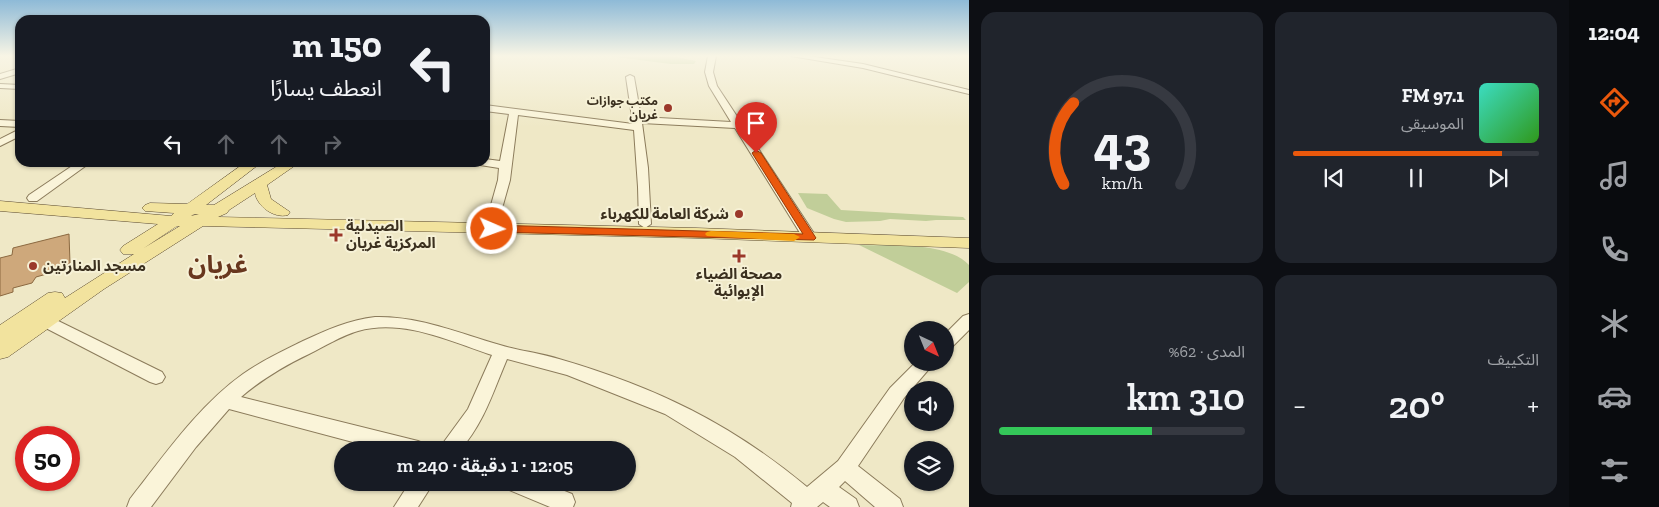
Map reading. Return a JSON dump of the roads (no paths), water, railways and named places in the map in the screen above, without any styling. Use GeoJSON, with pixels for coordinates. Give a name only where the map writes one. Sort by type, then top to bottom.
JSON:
{"type":"FeatureCollection","features":[{"type":"Feature","properties":{"kind":"main road"},"geometry":{"type":"LineString","coordinates":[[0,351],[194,215],[251,167]]}},
{"type":"Feature","properties":{"kind":"main road"},"geometry":{"type":"LineString","coordinates":[[258,167],[275,174]]}},
{"type":"Feature","properties":{"kind":"main road"},"geometry":{"type":"LineString","coordinates":[[216,210],[286,167]]}},
{"type":"Feature","properties":{"kind":"main road"},"geometry":{"type":"LineString","coordinates":[[260,184],[264,201],[282,212]]}},
{"type":"Feature","properties":{"kind":"main road"},"geometry":{"type":"LineString","coordinates":[[0,196],[285,222],[807,233],[943,238],[969,243]]}},
{"type":"Feature","properties":{"kind":"main road"},"geometry":{"type":"LineString","coordinates":[[0,206],[174,221]]}},
{"type":"Feature","properties":{"kind":"main road"},"geometry":{"type":"LineString","coordinates":[[0,335],[174,221],[216,210],[645,224],[807,233]]}},
{"type":"Feature","properties":{"kind":"main road"},"geometry":{"type":"LineString","coordinates":[[136,218],[142,228],[143,241]]}},
{"type":"Feature","properties":{"kind":"main road"},"geometry":{"type":"LineString","coordinates":[[943,238],[969,234]]}},
{"type":"Feature","properties":{"kind":"main road"},"geometry":{"type":"LineString","coordinates":[[943,238],[969,255]]}},
{"type":"Feature","properties":{"kind":"street"},"geometry":{"type":"LineString","coordinates":[[630,80],[639,124],[645,189],[645,224]]}},
{"type":"Feature","properties":{"kind":"street"},"geometry":{"type":"LineString","coordinates":[[710,80],[807,233]]}},
{"type":"Feature","properties":{"kind":"street"},"geometry":{"type":"LineString","coordinates":[[928,80],[969,92]]}},
{"type":"Feature","properties":{"kind":"street"},"geometry":{"type":"LineString","coordinates":[[932,80],[969,88]]}},
{"type":"Feature","properties":{"kind":"street"},"geometry":{"type":"LineString","coordinates":[[0,86],[15,87]]}},
{"type":"Feature","properties":{"kind":"street"},"geometry":{"type":"LineString","coordinates":[[490,109],[639,124],[738,125]]}},
{"type":"Feature","properties":{"kind":"street"},"geometry":{"type":"LineString","coordinates":[[497,205],[503,186],[514,112]]}},
{"type":"Feature","properties":{"kind":"street"},"geometry":{"type":"LineString","coordinates":[[0,123],[15,124]]}},
{"type":"Feature","properties":{"kind":"street"},"geometry":{"type":"LineString","coordinates":[[0,143],[15,135]]}},
{"type":"Feature","properties":{"kind":"street"},"geometry":{"type":"LineString","coordinates":[[490,163],[505,165]]}},
{"type":"Feature","properties":{"kind":"street"},"geometry":{"type":"LineString","coordinates":[[33,198],[79,167]]}},
{"type":"Feature","properties":{"kind":"street"},"geometry":{"type":"LineString","coordinates":[[44,320],[156,378]]}},
{"type":"Feature","properties":{"kind":"street"},"geometry":{"type":"LineString","coordinates":[[954,335],[969,320]]}},
{"type":"Feature","properties":{"kind":"street"},"geometry":{"type":"LineString","coordinates":[[138,507],[184,446],[226,400],[248,380],[348,327],[364,323],[384,322],[436,328],[502,352],[531,356],[581,372],[671,408],[726,439],[772,470],[810,499],[848,507]]}},
{"type":"Feature","properties":{"kind":"street"},"geometry":{"type":"LineString","coordinates":[[456,441],[471,423],[487,390],[492,370],[502,352]]}},
{"type":"Feature","properties":{"kind":"street"},"geometry":{"type":"LineString","coordinates":[[810,499],[845,468],[897,393],[918,371]]}},
{"type":"Feature","properties":{"kind":"street"},"geometry":{"type":"LineString","coordinates":[[226,400],[383,441]]}},
{"type":"Feature","properties":{"kind":"street"},"geometry":{"type":"LineString","coordinates":[[845,468],[892,507]]}},
{"type":"Feature","properties":{"kind":"street"},"geometry":{"type":"LineString","coordinates":[[405,507],[417,491]]}},
{"type":"Feature","properties":{"kind":"street"},"geometry":{"type":"LineString","coordinates":[[537,491],[564,502]]}},
{"type":"Feature","properties":{"kind":"place","name":"مكتب جوازات غريان"},"geometry":{"type":"Point","coordinates":[668,108]}},
{"type":"Feature","properties":{"kind":"place","name":"شركة العامة للكهرباء"},"geometry":{"type":"Point","coordinates":[739,214]}},
{"type":"Feature","properties":{"kind":"place","name":"الصيدلية المركزية غريان"},"geometry":{"type":"Point","coordinates":[336,235]}},
{"type":"Feature","properties":{"kind":"place","name":"مصحة الضياء الإيوائية"},"geometry":{"type":"Point","coordinates":[739,256]}},
{"type":"Feature","properties":{"kind":"place","name":"مسجد المنارتين"},"geometry":{"type":"Point","coordinates":[33,266]}},
{"type":"Feature","properties":{"kind":"district","name":"غريان"},"geometry":{"type":"Point","coordinates":[218,264]}}]}
